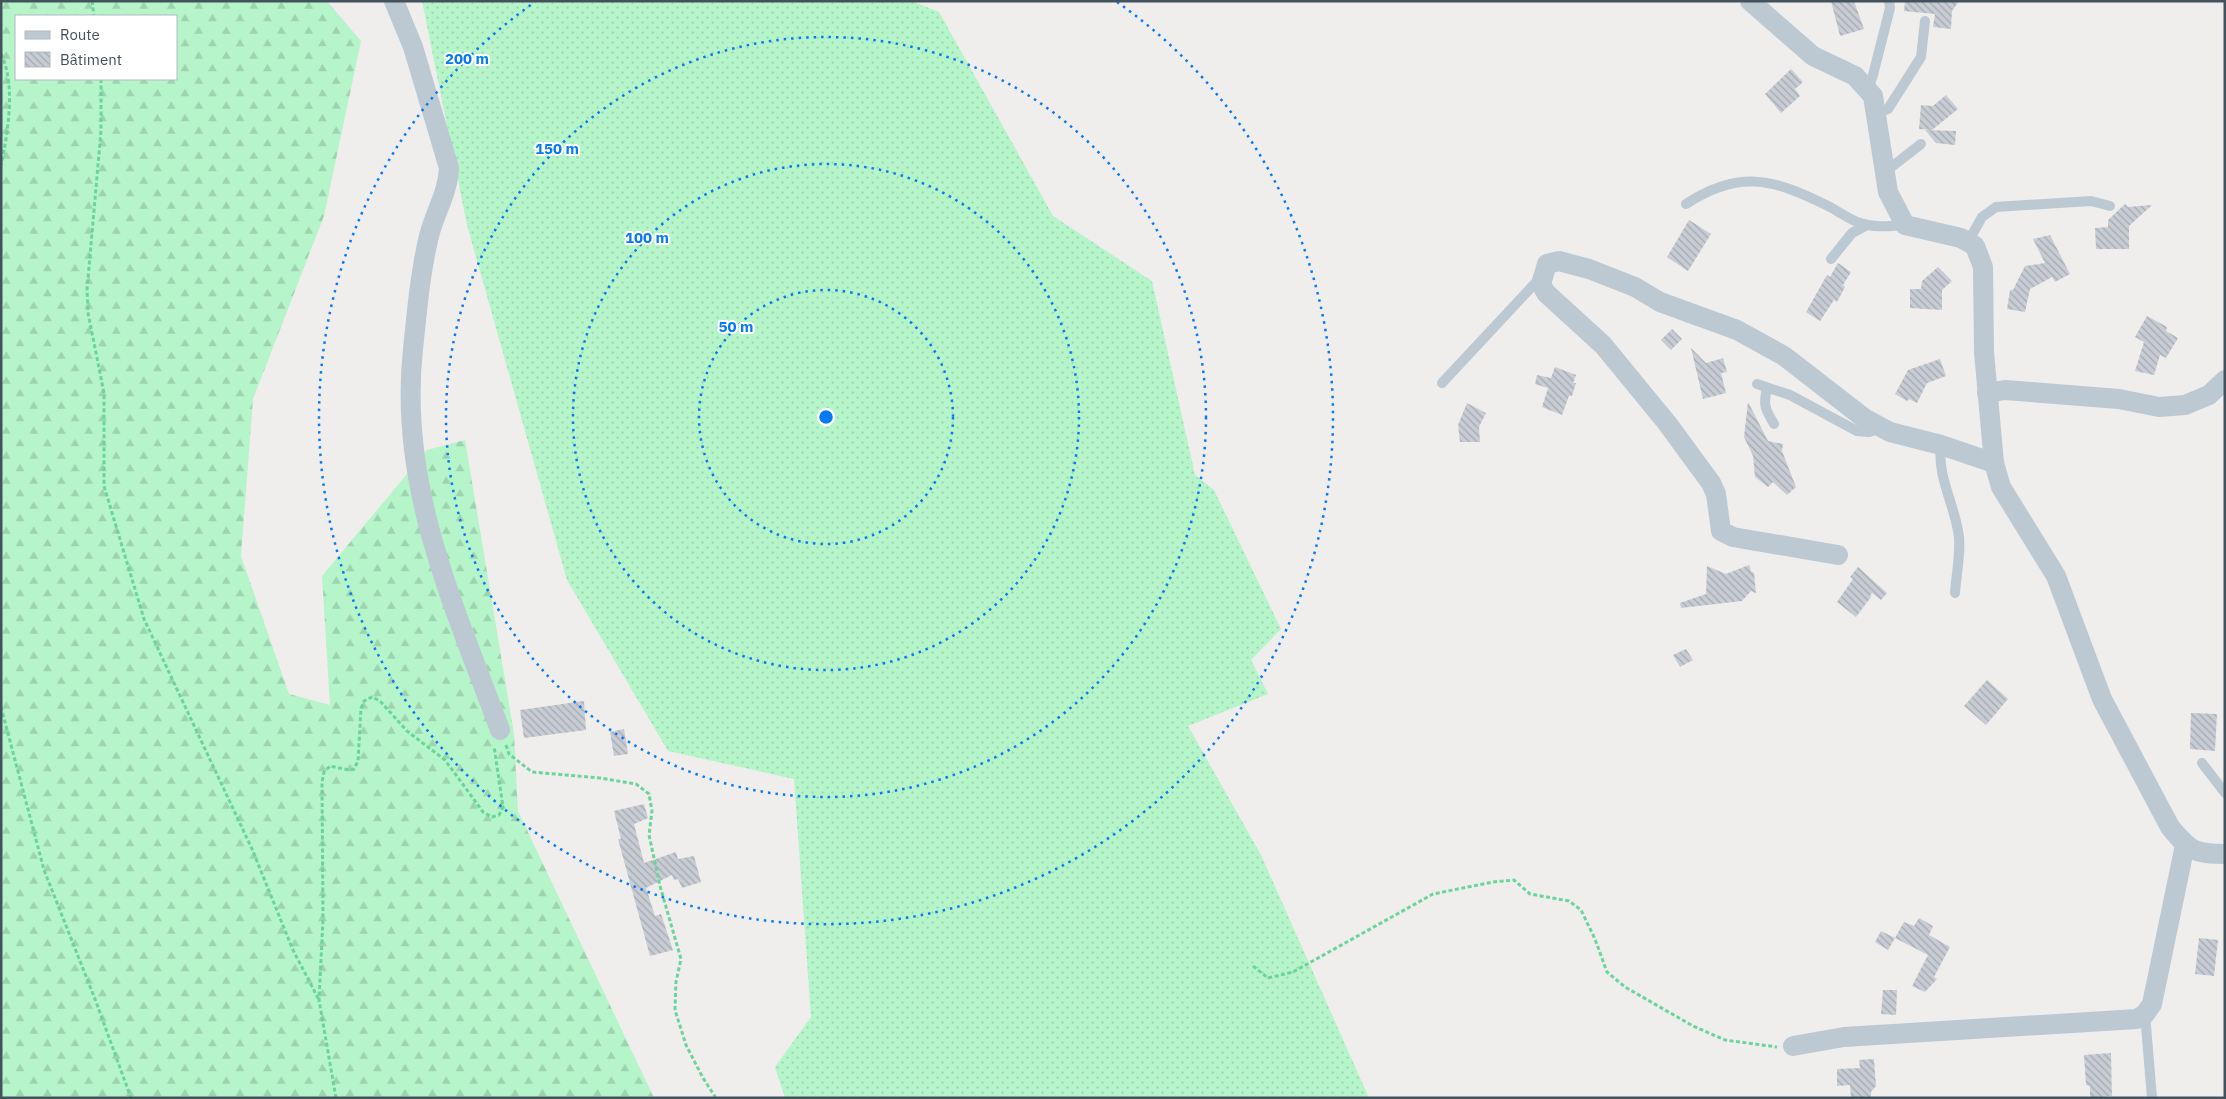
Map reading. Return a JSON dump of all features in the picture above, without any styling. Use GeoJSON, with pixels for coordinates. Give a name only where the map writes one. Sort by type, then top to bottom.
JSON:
{"type":"FeatureCollection","features":[{"type":"Feature","properties":{"kind":"street"},"geometry":{"type":"LineString","coordinates":[[394,1],[413,47],[449,168],[449,184],[429,235],[413,348],[409,388],[416,471],[424,510],[444,582],[497,737]]}},
{"type":"Feature","properties":{"kind":"street"},"geometry":{"type":"LineString","coordinates":[[1750,1],[1812,56],[1855,76],[1873,96],[1888,192],[1905,224],[1961,238],[1976,246],[1983,267],[1984,352],[1987,393],[1994,463],[2001,487],[2056,576],[2102,699],[2170,827],[2185,845],[2202,854],[2225,854]]}},
{"type":"Feature","properties":{"kind":"street"},"geometry":{"type":"LineString","coordinates":[[1838,556],[1732,537],[1721,531],[1716,494],[1711,483],[1667,423],[1603,345],[1546,293],[1541,284],[1542,275],[1547,264],[1559,261],[1590,269],[1635,287],[1660,302],[1737,330],[1784,356],[1864,418],[1882,428],[1994,463]]}},
{"type":"Feature","properties":{"kind":"street"},"geometry":{"type":"LineString","coordinates":[[1987,393],[2005,390],[2119,399],[2159,407],[2185,405],[2209,395],[2225,380]]}},
{"type":"Feature","properties":{"kind":"street"},"geometry":{"type":"LineString","coordinates":[[1794,1046],[1844,1037],[2137,1019],[2145,1014],[2152,1004],[2185,845]]}},
{"type":"Feature","properties":{"kind":"lane"},"geometry":{"type":"LineString","coordinates":[[1868,90],[1890,8],[1889,1]]}},
{"type":"Feature","properties":{"kind":"lane"},"geometry":{"type":"LineString","coordinates":[[1876,114],[1888,109],[1921,57],[1925,21]]}},
{"type":"Feature","properties":{"kind":"lane"},"geometry":{"type":"LineString","coordinates":[[1885,172],[1921,144]]}},
{"type":"Feature","properties":{"kind":"lane"},"geometry":{"type":"LineString","coordinates":[[1686,204],[1699,196],[1736,181],[1762,182],[1784,187],[1825,204],[1859,223],[1877,227],[1905,224]]}},
{"type":"Feature","properties":{"kind":"lane"},"geometry":{"type":"LineString","coordinates":[[1968,242],[1982,217],[1996,206],[2091,201],[2110,206]]}},
{"type":"Feature","properties":{"kind":"lane"},"geometry":{"type":"LineString","coordinates":[[1831,259],[1852,233],[1867,224]]}},
{"type":"Feature","properties":{"kind":"lane"},"geometry":{"type":"LineString","coordinates":[[1442,384],[1542,275]]}},
{"type":"Feature","properties":{"kind":"lane"},"geometry":{"type":"LineString","coordinates":[[1774,424],[1765,410],[1762,386],[1790,395],[1857,431],[1869,432],[1882,428]]}},
{"type":"Feature","properties":{"kind":"lane"},"geometry":{"type":"LineString","coordinates":[[1941,445],[1939,460],[1959,532],[1955,593]]}},
{"type":"Feature","properties":{"kind":"lane"},"geometry":{"type":"LineString","coordinates":[[2202,763],[2225,794]]}},
{"type":"Feature","properties":{"kind":"lane"},"geometry":{"type":"LineString","coordinates":[[2145,1014],[2152,1098]]}},
{"type":"Feature","properties":{"kind":"path"},"geometry":{"type":"LineString","coordinates":[[92,1],[94,15]]}},
{"type":"Feature","properties":{"kind":"path"},"geometry":{"type":"LineString","coordinates":[[1,54],[5,63],[9,85],[7,138],[1,165]]}},
{"type":"Feature","properties":{"kind":"path"},"geometry":{"type":"LineString","coordinates":[[101,80],[101,131],[86,290],[88,313],[104,393],[104,486],[144,618],[252,849],[293,950],[319,1000]]}},
{"type":"Feature","properties":{"kind":"path"},"geometry":{"type":"LineString","coordinates":[[336,1098],[319,1000],[323,919],[322,782],[324,772],[330,766],[349,770],[354,769],[358,761],[361,709],[364,701],[372,698],[380,701],[407,731],[445,760],[482,812],[492,817],[499,815],[503,807],[497,737]]}},
{"type":"Feature","properties":{"kind":"path"},"geometry":{"type":"LineString","coordinates":[[1,707],[44,870],[92,990],[131,1098]]}},
{"type":"Feature","properties":{"kind":"path"},"geometry":{"type":"LineString","coordinates":[[497,737],[509,754],[532,772],[600,778],[636,784],[649,794],[652,811],[649,835],[660,886],[681,959],[676,982],[675,1010],[686,1045],[702,1078],[716,1098]]}},
{"type":"Feature","properties":{"kind":"path"},"geometry":{"type":"LineString","coordinates":[[1253,966],[1268,978],[1293,972],[1433,894],[1493,882],[1514,880],[1530,894],[1569,901],[1581,910],[1595,939],[1607,972],[1625,987],[1693,1026],[1725,1040],[1769,1047],[1794,1046]]}},
{"type":"Feature","properties":{"kind":"green space"},"geometry":{"type":"Polygon","coordinates":[[[1,1],[327,1],[361,41],[324,216],[253,399],[241,556],[289,694],[330,705],[322,576],[427,450],[465,440],[514,734],[518,811],[654,1098],[1,1098],[1,1]]]}},
{"type":"Feature","properties":{"kind":"green space"},"geometry":{"type":"Polygon","coordinates":[[[422,1],[912,1],[939,12],[1053,216],[1152,281],[1195,475],[1214,490],[1281,629],[1251,660],[1268,694],[1188,726],[1261,855],[1369,1098],[785,1098],[775,1067],[811,1017],[794,779],[668,751],[567,580],[467,225],[422,1]]]}},
{"type":"Feature","properties":{"kind":"building"},"geometry":{"type":"Polygon","coordinates":[[[1831,1],[1854,1],[1864,29],[1840,36],[1831,1]]]}},
{"type":"Feature","properties":{"kind":"building"},"geometry":{"type":"Polygon","coordinates":[[[1905,1],[1959,1],[1952,11],[1951,29],[1933,27],[1935,14],[1904,11],[1905,1]]]}},
{"type":"Feature","properties":{"kind":"building"},"geometry":{"type":"Polygon","coordinates":[[[1791,69],[1803,82],[1795,89],[1800,96],[1781,113],[1765,94],[1791,69]]]}},
{"type":"Feature","properties":{"kind":"building"},"geometry":{"type":"Polygon","coordinates":[[[1946,95],[1958,109],[1932,130],[1919,129],[1921,105],[1933,106],[1946,95]]]}},
{"type":"Feature","properties":{"kind":"building"},"geometry":{"type":"Polygon","coordinates":[[[1925,130],[1956,131],[1955,145],[1936,143],[1925,130]]]}},
{"type":"Feature","properties":{"kind":"building"},"geometry":{"type":"Polygon","coordinates":[[[2125,204],[2128,207],[2152,205],[2129,226],[2129,249],[2096,249],[2095,228],[2108,227],[2108,220],[2125,204]]]}},
{"type":"Feature","properties":{"kind":"building"},"geometry":{"type":"Polygon","coordinates":[[[1689,220],[1711,234],[1688,271],[1667,257],[1689,220]]]}},
{"type":"Feature","properties":{"kind":"building"},"geometry":{"type":"Polygon","coordinates":[[[2050,235],[2070,274],[2055,282],[2052,277],[2030,289],[2025,312],[2007,309],[2010,290],[2013,290],[2025,266],[2045,263],[2033,239],[2050,235]]]}},
{"type":"Feature","properties":{"kind":"building"},"geometry":{"type":"Polygon","coordinates":[[[1838,263],[1851,272],[1843,285],[1845,287],[1837,302],[1834,300],[1820,321],[1806,312],[1827,275],[1830,277],[1838,263]]]}},
{"type":"Feature","properties":{"kind":"building"},"geometry":{"type":"Polygon","coordinates":[[[1938,267],[1952,281],[1942,290],[1942,310],[1910,308],[1910,289],[1921,289],[1922,281],[1938,267]]]}},
{"type":"Feature","properties":{"kind":"building"},"geometry":{"type":"Polygon","coordinates":[[[2147,316],[2167,327],[2166,331],[2178,338],[2166,358],[2160,355],[2154,375],[2135,371],[2144,342],[2135,337],[2147,316]]]}},
{"type":"Feature","properties":{"kind":"building"},"geometry":{"type":"Polygon","coordinates":[[[1672,329],[1682,339],[1671,350],[1661,340],[1672,329]]]}},
{"type":"Feature","properties":{"kind":"building"},"geometry":{"type":"Polygon","coordinates":[[[1691,348],[1706,363],[1723,358],[1727,372],[1721,373],[1726,393],[1703,399],[1691,348]]]}},
{"type":"Feature","properties":{"kind":"building"},"geometry":{"type":"Polygon","coordinates":[[[1940,359],[1946,376],[1927,383],[1917,403],[1909,399],[1907,401],[1895,394],[1908,370],[1940,359]]]}},
{"type":"Feature","properties":{"kind":"building"},"geometry":{"type":"Polygon","coordinates":[[[1555,367],[1576,375],[1572,396],[1569,396],[1562,415],[1542,407],[1548,388],[1535,384],[1537,375],[1551,378],[1555,367]]]}},
{"type":"Feature","properties":{"kind":"building"},"geometry":{"type":"Polygon","coordinates":[[[1748,402],[1768,441],[1783,444],[1782,451],[1796,487],[1787,495],[1773,482],[1768,487],[1755,477],[1753,456],[1744,437],[1748,402]]]}},
{"type":"Feature","properties":{"kind":"building"},"geometry":{"type":"Polygon","coordinates":[[[1467,403],[1486,413],[1479,427],[1480,442],[1460,442],[1458,425],[1467,403]]]}},
{"type":"Feature","properties":{"kind":"building"},"geometry":{"type":"Polygon","coordinates":[[[1749,565],[1754,573],[1756,593],[1751,591],[1742,601],[1681,608],[1680,603],[1706,594],[1707,566],[1726,574],[1749,565]]]}},
{"type":"Feature","properties":{"kind":"building"},"geometry":{"type":"Polygon","coordinates":[[[1858,567],[1887,593],[1881,600],[1872,593],[1856,617],[1837,602],[1853,579],[1850,577],[1858,567]]]}},
{"type":"Feature","properties":{"kind":"building"},"geometry":{"type":"Polygon","coordinates":[[[1686,649],[1693,660],[1680,667],[1673,655],[1686,649]]]}},
{"type":"Feature","properties":{"kind":"building"},"geometry":{"type":"Polygon","coordinates":[[[1987,680],[2008,699],[1986,725],[1964,706],[1987,680]]]}},
{"type":"Feature","properties":{"kind":"building"},"geometry":{"type":"Polygon","coordinates":[[[584,701],[586,730],[524,738],[520,710],[584,701]]]}},
{"type":"Feature","properties":{"kind":"building"},"geometry":{"type":"Polygon","coordinates":[[[2191,713],[2217,714],[2215,751],[2190,749],[2191,713]]]}},
{"type":"Feature","properties":{"kind":"building"},"geometry":{"type":"Polygon","coordinates":[[[624,729],[628,754],[614,756],[610,732],[624,729]]]}},
{"type":"Feature","properties":{"kind":"building"},"geometry":{"type":"Polygon","coordinates":[[[644,804],[648,818],[634,824],[644,863],[676,852],[678,859],[694,856],[701,882],[682,888],[678,879],[674,880],[672,875],[646,888],[655,916],[661,914],[673,950],[650,956],[618,839],[621,839],[614,811],[644,804]]]}},
{"type":"Feature","properties":{"kind":"building"},"geometry":{"type":"Polygon","coordinates":[[[1919,918],[1933,926],[1929,935],[1950,947],[1934,977],[1937,979],[1925,992],[1912,986],[1928,955],[1895,938],[1904,922],[1914,926],[1919,918]]]}},
{"type":"Feature","properties":{"kind":"building"},"geometry":{"type":"Polygon","coordinates":[[[1881,931],[1895,938],[1888,950],[1875,942],[1881,931]]]}},
{"type":"Feature","properties":{"kind":"building"},"geometry":{"type":"Polygon","coordinates":[[[2199,938],[2218,940],[2214,976],[2195,974],[2199,938]]]}},
{"type":"Feature","properties":{"kind":"building"},"geometry":{"type":"Polygon","coordinates":[[[1883,990],[1897,990],[1896,1015],[1881,1014],[1883,990]]]}},
{"type":"Feature","properties":{"kind":"building"},"geometry":{"type":"Polygon","coordinates":[[[2111,1053],[2112,1096],[2090,1098],[2090,1086],[2086,1085],[2084,1055],[2111,1053]]]}},
{"type":"Feature","properties":{"kind":"building"},"geometry":{"type":"Polygon","coordinates":[[[1874,1059],[1876,1086],[1871,1092],[1871,1098],[1851,1098],[1850,1085],[1837,1086],[1837,1069],[1860,1068],[1859,1060],[1874,1059]]]}}]}
